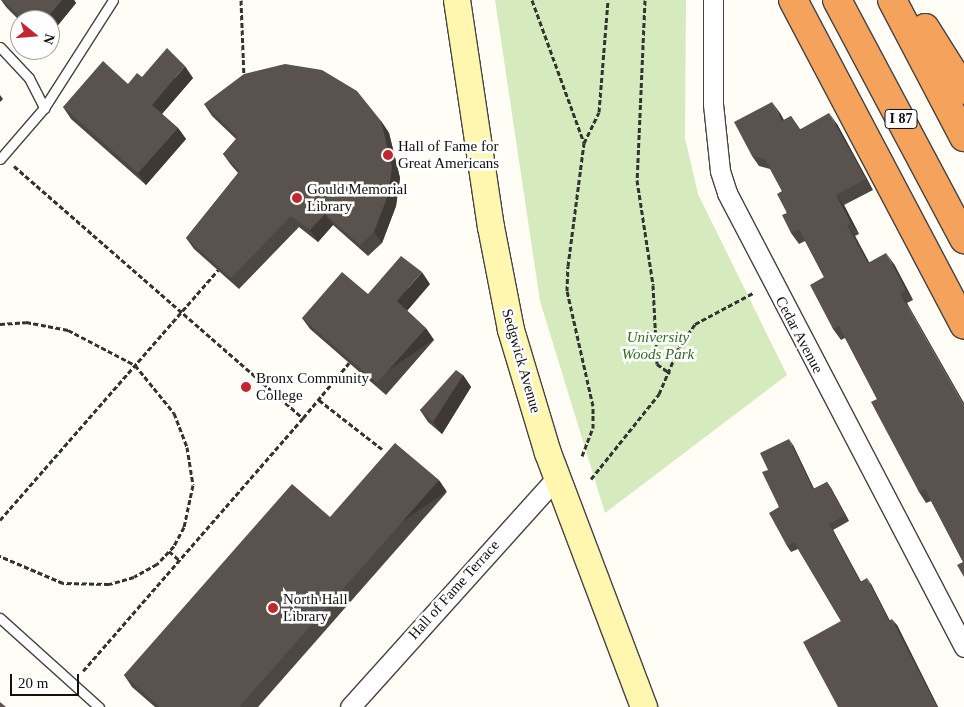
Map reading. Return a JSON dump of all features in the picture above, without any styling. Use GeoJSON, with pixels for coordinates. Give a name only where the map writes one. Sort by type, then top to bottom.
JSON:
{"type":"FeatureCollection","features":[{"type":"Feature","properties":{"kind":"highway"},"geometry":{"type":"LineString","coordinates":[[794,0],[964,325]]}},
{"type":"Feature","properties":{"kind":"highway","name":"I 87"},"geometry":{"type":"LineString","coordinates":[[837,0],[964,239]]}},
{"type":"Feature","properties":{"kind":"highway"},"geometry":{"type":"LineString","coordinates":[[892,0],[964,137]]}},
{"type":"Feature","properties":{"kind":"highway"},"geometry":{"type":"LineString","coordinates":[[907,0],[964,90]]}},
{"type":"Feature","properties":{"kind":"main road","name":"Sedgwick Avenue"},"geometry":{"type":"LineString","coordinates":[[457,0],[503,295],[559,475],[644,707]]}},
{"type":"Feature","properties":{"kind":"street","name":"Cedar Avenue"},"geometry":{"type":"LineString","coordinates":[[713,0],[713,104],[720,171],[727,193],[964,647]]}},
{"type":"Feature","properties":{"kind":"street","name":"Hall of Fame Terrace"},"geometry":{"type":"LineString","coordinates":[[350,707],[559,475]]}},
{"type":"Feature","properties":{"kind":"lane"},"geometry":{"type":"LineString","coordinates":[[0,159],[44,108],[113,0]]}},
{"type":"Feature","properties":{"kind":"lane"},"geometry":{"type":"LineString","coordinates":[[0,47],[29,78],[44,108]]}},
{"type":"Feature","properties":{"kind":"lane"},"geometry":{"type":"LineString","coordinates":[[0,618],[99,707]]}},
{"type":"Feature","properties":{"kind":"path"},"geometry":{"type":"LineString","coordinates":[[241,0],[244,80]]}},
{"type":"Feature","properties":{"kind":"path"},"geometry":{"type":"LineString","coordinates":[[532,0],[584,143]]}},
{"type":"Feature","properties":{"kind":"path"},"geometry":{"type":"LineString","coordinates":[[582,456],[593,428],[593,406],[567,291],[584,143],[600,112],[608,0]]}},
{"type":"Feature","properties":{"kind":"path"},"geometry":{"type":"LineString","coordinates":[[645,0],[637,180],[653,285],[657,364],[670,373]]}},
{"type":"Feature","properties":{"kind":"path"},"geometry":{"type":"LineString","coordinates":[[10,163],[303,418]]}},
{"type":"Feature","properties":{"kind":"path"},"geometry":{"type":"LineString","coordinates":[[0,520],[218,270]]}},
{"type":"Feature","properties":{"kind":"path"},"geometry":{"type":"LineString","coordinates":[[591,478],[659,394],[670,373],[679,347],[695,324],[753,293]]}},
{"type":"Feature","properties":{"kind":"path"},"geometry":{"type":"LineString","coordinates":[[0,324],[26,322],[68,330],[136,365],[174,413],[191,464],[191,504],[184,527],[169,551],[134,577],[86,586],[41,577],[0,556]]}},
{"type":"Feature","properties":{"kind":"path"},"geometry":{"type":"LineString","coordinates":[[83,672],[349,363]]}},
{"type":"Feature","properties":{"kind":"path"},"geometry":{"type":"LineString","coordinates":[[318,400],[382,450]]}},
{"type":"Feature","properties":{"kind":"path"},"geometry":{"type":"LineString","coordinates":[[169,551],[179,560]]}},
{"type":"Feature","properties":{"kind":"green space","name":"University Woods Park"},"geometry":{"type":"Polygon","coordinates":[[[495,0],[686,0],[685,138],[698,194],[787,375],[605,513],[540,301],[495,0]]]}},
{"type":"Feature","properties":{"kind":"building"},"geometry":{"type":"Polygon","coordinates":[[[2,0],[62,0],[54,10],[12,10],[2,0]]]}},
{"type":"Feature","properties":{"kind":"building"},"geometry":{"type":"Polygon","coordinates":[[[167,48],[185,66],[152,105],[178,128],[138,173],[63,107],[103,61],[128,84],[137,73],[142,77],[167,48]]]}},
{"type":"Feature","properties":{"kind":"building"},"geometry":{"type":"Polygon","coordinates":[[[285,64],[322,70],[357,91],[381,121],[392,167],[388,195],[374,232],[360,245],[325,214],[310,230],[291,216],[231,278],[186,238],[240,171],[223,154],[238,137],[204,104],[244,74],[285,64]]]}},
{"type":"Feature","properties":{"kind":"building"},"geometry":{"type":"Polygon","coordinates":[[[772,102],[782,121],[791,116],[799,130],[829,113],[866,179],[836,195],[851,223],[847,225],[868,263],[886,253],[906,290],[900,293],[964,406],[964,577],[957,565],[963,562],[925,489],[919,492],[871,402],[877,399],[839,326],[833,329],[810,285],[824,277],[799,229],[791,233],[782,215],[787,213],[777,194],[782,191],[765,159],[752,156],[734,122],[772,102]]]}},
{"type":"Feature","properties":{"kind":"building"},"geometry":{"type":"Polygon","coordinates":[[[401,256],[422,272],[397,301],[426,328],[377,383],[302,318],[342,272],[368,294],[401,256]]]}},
{"type":"Feature","properties":{"kind":"building"},"geometry":{"type":"Polygon","coordinates":[[[456,370],[463,375],[433,422],[420,410],[456,370]]]}},
{"type":"Feature","properties":{"kind":"building"},"geometry":{"type":"Polygon","coordinates":[[[789,439],[813,489],[827,482],[845,515],[829,524],[860,582],[867,578],[889,621],[892,619],[937,707],[838,707],[803,642],[841,621],[794,542],[787,546],[769,513],[779,507],[762,472],[768,470],[760,453],[789,439]]]}},
{"type":"Feature","properties":{"kind":"building","name":"North Hall Library"},"geometry":{"type":"Polygon","coordinates":[[[395,443],[439,480],[239,707],[160,707],[124,675],[292,484],[330,517],[395,443]]]}},
{"type":"Feature","properties":{"kind":"place","name":"Hall of Fame for Great Americans"},"geometry":{"type":"Point","coordinates":[388,155]}},
{"type":"Feature","properties":{"kind":"place","name":"Gould Memorial Library"},"geometry":{"type":"Point","coordinates":[297,198]}},
{"type":"Feature","properties":{"kind":"place","name":"Bronx Community College"},"geometry":{"type":"Point","coordinates":[246,387]}},
{"type":"Feature","properties":{"kind":"place","name":"North Hall Library"},"geometry":{"type":"Point","coordinates":[273,608]}}]}
